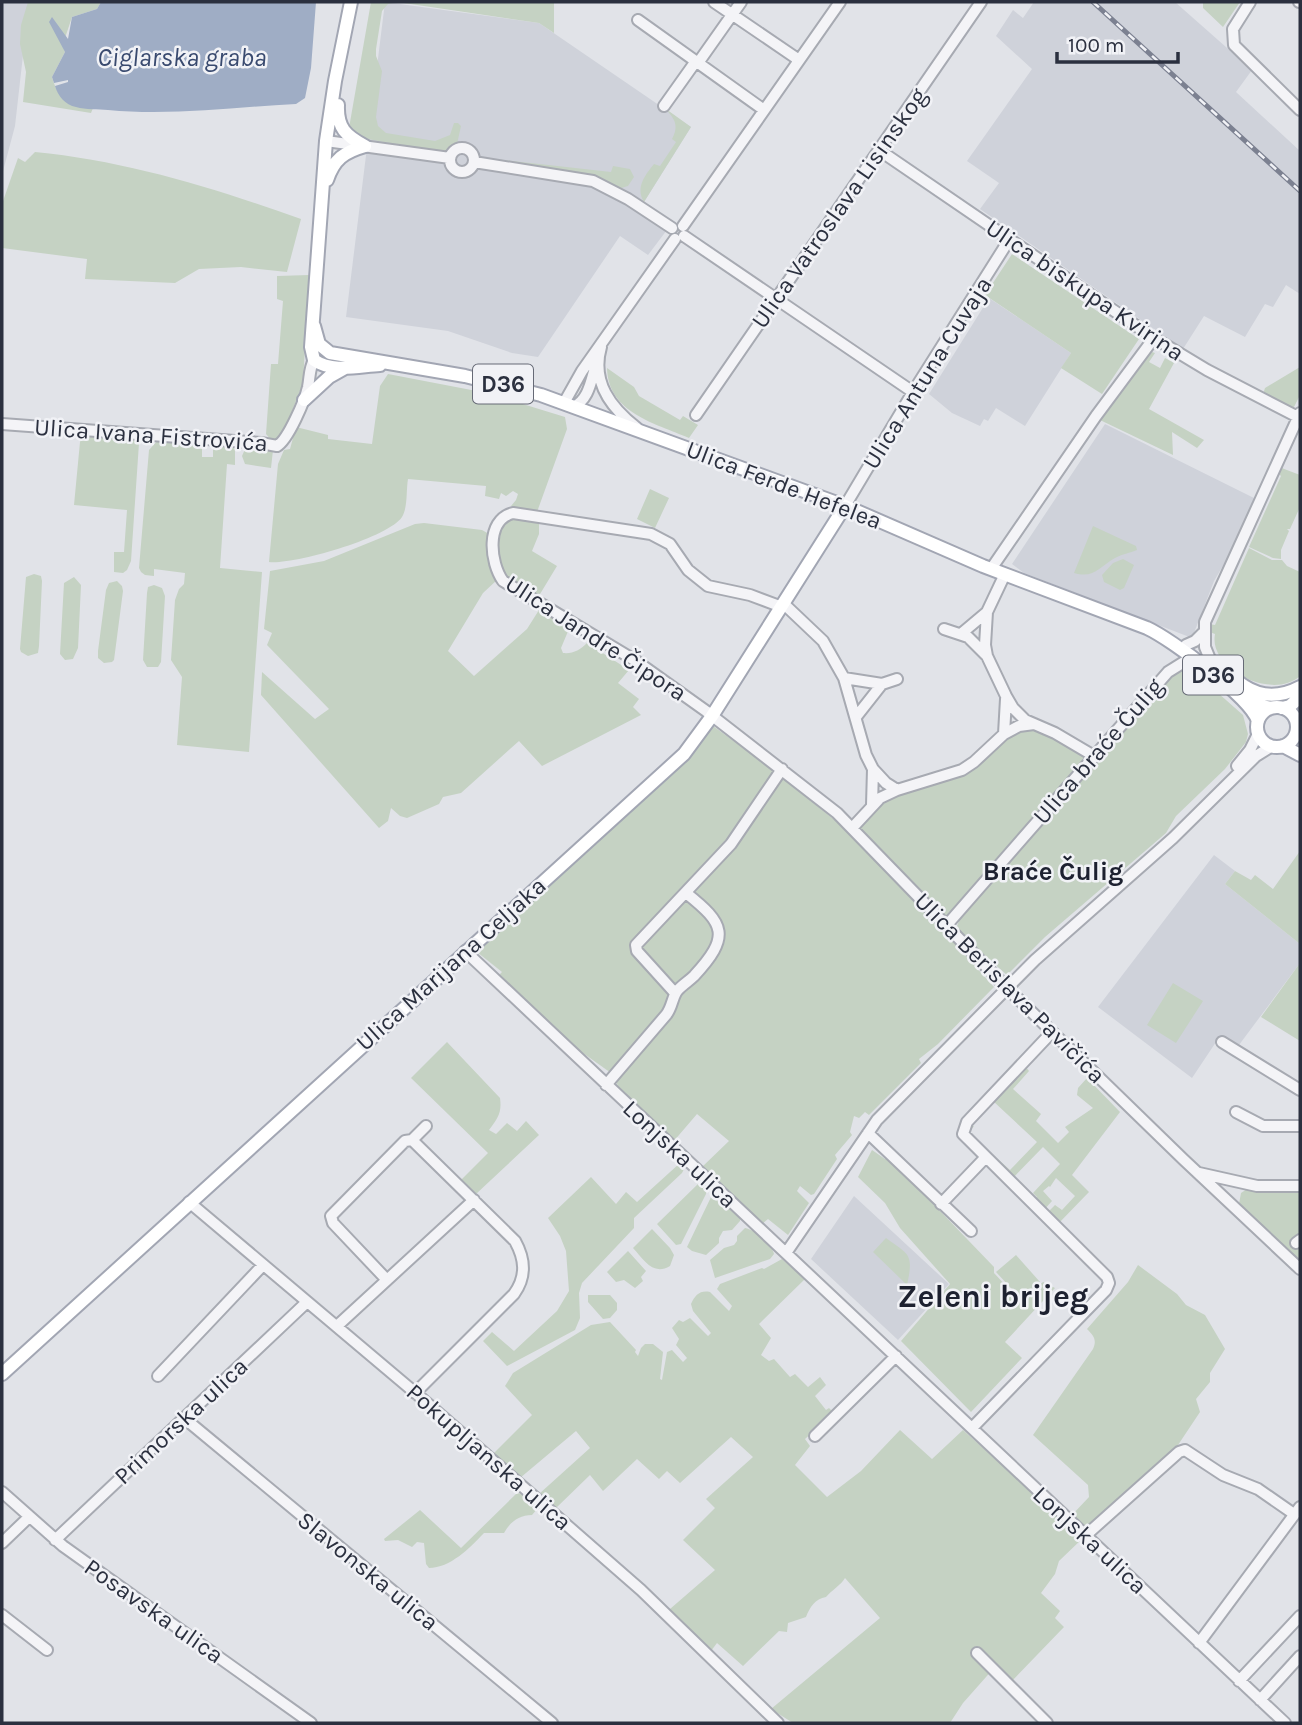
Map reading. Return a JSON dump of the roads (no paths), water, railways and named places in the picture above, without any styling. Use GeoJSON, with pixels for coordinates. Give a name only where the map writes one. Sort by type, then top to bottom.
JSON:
{"type":"FeatureCollection","features":[{"type":"Feature","properties":{"kind":"main road","name":"Ulica Ivana Fistrovića"},"geometry":{"type":"LineString","coordinates":[[314,360],[310,346],[314,326],[326,141],[351,2]]}},
{"type":"Feature","properties":{"kind":"main road"},"geometry":{"type":"LineString","coordinates":[[335,81],[340,127],[350,138],[365,146]]}},
{"type":"Feature","properties":{"kind":"main road"},"geometry":{"type":"LineString","coordinates":[[322,194],[337,159],[348,151],[365,146]]}},
{"type":"Feature","properties":{"kind":"main road"},"geometry":{"type":"LineString","coordinates":[[314,326],[319,344],[330,353],[314,360]]}},
{"type":"Feature","properties":{"kind":"main road","name":"Ulica Ferde Hefelea"},"geometry":{"type":"LineString","coordinates":[[330,353],[499,383],[568,405],[845,506],[991,569],[1130,621],[1166,639]]}},
{"type":"Feature","properties":{"kind":"main road","name":"Ulica Ferde Hefelea"},"geometry":{"type":"LineString","coordinates":[[314,360],[328,366],[348,367],[397,364]]}},
{"type":"Feature","properties":{"kind":"main road"},"geometry":{"type":"LineString","coordinates":[[303,400],[333,374],[348,367]]}},
{"type":"Feature","properties":{"kind":"main road","name":"Ulica Marijana Celjaka"},"geometry":{"type":"LineString","coordinates":[[2,1374],[684,754],[712,716],[845,506]]}},
{"type":"Feature","properties":{"kind":"main road","name":"D36"},"geometry":{"type":"LineString","coordinates":[[1166,639],[1186,645],[1249,706],[1264,742],[1300,755]]}},
{"type":"Feature","properties":{"kind":"main road","name":"D36"},"geometry":{"type":"LineString","coordinates":[[1166,639],[1223,674],[1257,703],[1291,713],[1298,725],[1293,739],[1278,746]]}},
{"type":"Feature","properties":{"kind":"main road"},"geometry":{"type":"LineString","coordinates":[[1223,674],[1250,690],[1266,695],[1286,693],[1300,687]]}},
{"type":"Feature","properties":{"kind":"main road"},"geometry":{"type":"LineString","coordinates":[[1277,708],[1290,706],[1300,697]]}},
{"type":"Feature","properties":{"kind":"main road","name":"D36"},"geometry":{"type":"LineString","coordinates":[[1258,727],[1266,711],[1277,708]]}},
{"type":"Feature","properties":{"kind":"street"},"geometry":{"type":"LineString","coordinates":[[714,2],[799,60]]}},
{"type":"Feature","properties":{"kind":"street"},"geometry":{"type":"LineString","coordinates":[[664,106],[741,2]]}},
{"type":"Feature","properties":{"kind":"street"},"geometry":{"type":"LineString","coordinates":[[603,341],[585,396],[580,403],[568,405],[576,380],[603,341],[764,110],[840,2]]}},
{"type":"Feature","properties":{"kind":"street","name":"Ulica Vatroslava Lisinskog"},"geometry":{"type":"LineString","coordinates":[[696,415],[981,2]]}},
{"type":"Feature","properties":{"kind":"street"},"geometry":{"type":"LineString","coordinates":[[1250,2],[1233,29],[1234,45],[1300,110]]}},
{"type":"Feature","properties":{"kind":"street"},"geometry":{"type":"LineString","coordinates":[[638,20],[764,110]]}},
{"type":"Feature","properties":{"kind":"street"},"geometry":{"type":"LineString","coordinates":[[326,141],[450,158]]}},
{"type":"Feature","properties":{"kind":"street"},"geometry":{"type":"LineString","coordinates":[[464,148],[472,153],[474,162],[471,169],[460,172],[453,169],[450,158],[456,149],[464,148]]}},
{"type":"Feature","properties":{"kind":"street","name":"Ulica biskupa Kvirina"},"geometry":{"type":"LineString","coordinates":[[879,150],[1154,338],[1207,370],[1299,416]]}},
{"type":"Feature","properties":{"kind":"street"},"geometry":{"type":"LineString","coordinates":[[474,162],[593,181],[645,210],[677,235],[912,392]]}},
{"type":"Feature","properties":{"kind":"street","name":"Ulica Antuna Cuvaja"},"geometry":{"type":"LineString","coordinates":[[845,506],[912,392],[1010,240]]}},
{"type":"Feature","properties":{"kind":"street"},"geometry":{"type":"LineString","coordinates":[[991,569],[1096,416],[1154,338]]}},
{"type":"Feature","properties":{"kind":"street"},"geometry":{"type":"LineString","coordinates":[[598,359],[600,378],[610,403],[641,431]]}},
{"type":"Feature","properties":{"kind":"street","name":"Ulica Ivana Fistrovića"},"geometry":{"type":"LineString","coordinates":[[2,424],[277,446],[285,440],[308,389],[314,360]]}},
{"type":"Feature","properties":{"kind":"street"},"geometry":{"type":"LineString","coordinates":[[1206,663],[1203,633],[1205,622],[1299,416]]}},
{"type":"Feature","properties":{"kind":"street","name":"Ulica Jandre Čipora"},"geometry":{"type":"LineString","coordinates":[[712,716],[636,661],[503,581],[495,566],[493,543],[496,530],[509,514],[652,534],[670,544],[688,570],[708,586],[750,595],[783,606]]}},
{"type":"Feature","properties":{"kind":"street"},"geometry":{"type":"LineString","coordinates":[[1005,574],[987,612],[985,635],[987,656],[1006,696],[1018,714],[1094,756]]}},
{"type":"Feature","properties":{"kind":"street"},"geometry":{"type":"LineString","coordinates":[[783,606],[822,641],[844,678],[866,754],[873,769],[897,790]]}},
{"type":"Feature","properties":{"kind":"street"},"geometry":{"type":"LineString","coordinates":[[962,633],[987,612]]}},
{"type":"Feature","properties":{"kind":"street"},"geometry":{"type":"LineString","coordinates":[[944,629],[962,633],[987,656]]}},
{"type":"Feature","properties":{"kind":"street"},"geometry":{"type":"LineString","coordinates":[[1186,645],[1203,633]]}},
{"type":"Feature","properties":{"kind":"street","name":"Ulica braće Čulig"},"geometry":{"type":"LineString","coordinates":[[1166,639],[1173,659],[1168,672]]}},
{"type":"Feature","properties":{"kind":"street","name":"Ulica braće Čulig"},"geometry":{"type":"LineString","coordinates":[[946,926],[1168,672],[1184,662],[1206,663]]}},
{"type":"Feature","properties":{"kind":"street"},"geometry":{"type":"LineString","coordinates":[[844,678],[882,684],[897,679]]}},
{"type":"Feature","properties":{"kind":"street"},"geometry":{"type":"LineString","coordinates":[[856,718],[882,684]]}},
{"type":"Feature","properties":{"kind":"street"},"geometry":{"type":"LineString","coordinates":[[1004,733],[1006,696]]}},
{"type":"Feature","properties":{"kind":"street","name":"Ulica Berislava Pavičića"},"geometry":{"type":"LineString","coordinates":[[712,716],[853,827],[1007,988],[1300,1269]]}},
{"type":"Feature","properties":{"kind":"street"},"geometry":{"type":"LineString","coordinates":[[853,827],[872,805],[897,790],[962,770],[1004,733],[1019,726],[1034,724]]}},
{"type":"Feature","properties":{"kind":"street"},"geometry":{"type":"LineString","coordinates":[[1221,789],[1251,750],[1258,727]]}},
{"type":"Feature","properties":{"kind":"street"},"geometry":{"type":"LineString","coordinates":[[786,1252],[877,1120],[1063,933],[1173,838],[1256,756],[1278,746]]}},
{"type":"Feature","properties":{"kind":"street"},"geometry":{"type":"LineString","coordinates":[[675,993],[635,947],[731,844],[782,769]]}},
{"type":"Feature","properties":{"kind":"street"},"geometry":{"type":"LineString","coordinates":[[872,805],[873,769]]}},
{"type":"Feature","properties":{"kind":"street"},"geometry":{"type":"LineString","coordinates":[[606,1085],[670,1010],[675,993],[707,960],[715,947],[719,933],[717,922],[686,893]]}},
{"type":"Feature","properties":{"kind":"street","name":"Lonjska ulica"},"geometry":{"type":"LineString","coordinates":[[465,951],[1285,1723]]}},
{"type":"Feature","properties":{"kind":"street"},"geometry":{"type":"LineString","coordinates":[[972,1429],[1106,1290],[1109,1283],[1107,1277],[964,1136],[963,1127],[1052,1032]]}},
{"type":"Feature","properties":{"kind":"street"},"geometry":{"type":"LineString","coordinates":[[1222,1042],[1300,1090]]}},
{"type":"Feature","properties":{"kind":"street"},"geometry":{"type":"LineString","coordinates":[[1236,1112],[1263,1126],[1300,1126]]}},
{"type":"Feature","properties":{"kind":"street"},"geometry":{"type":"LineString","coordinates":[[387,1280],[333,1223],[331,1216],[405,1141],[412,1140],[425,1126]]}},
{"type":"Feature","properties":{"kind":"street"},"geometry":{"type":"LineString","coordinates":[[868,1133],[971,1231]]}},
{"type":"Feature","properties":{"kind":"street"},"geometry":{"type":"LineString","coordinates":[[412,1140],[515,1241],[523,1258],[522,1277],[514,1294],[415,1392]]}},
{"type":"Feature","properties":{"kind":"street"},"geometry":{"type":"LineString","coordinates":[[941,1204],[985,1158]]}},
{"type":"Feature","properties":{"kind":"street"},"geometry":{"type":"LineString","coordinates":[[1197,1173],[1242,1184],[1300,1186]]}},
{"type":"Feature","properties":{"kind":"street"},"geometry":{"type":"LineString","coordinates":[[1231,1205],[1242,1184]]}},
{"type":"Feature","properties":{"kind":"street"},"geometry":{"type":"LineString","coordinates":[[337,1326],[474,1200]]}},
{"type":"Feature","properties":{"kind":"street","name":"Pokupljanska ulica"},"geometry":{"type":"LineString","coordinates":[[189,1202],[415,1392],[670,1616],[778,1723]]}},
{"type":"Feature","properties":{"kind":"street"},"geometry":{"type":"LineString","coordinates":[[158,1376],[263,1265]]}},
{"type":"Feature","properties":{"kind":"street","name":"Primorska ulica"},"geometry":{"type":"LineString","coordinates":[[55,1540],[307,1302]]}},
{"type":"Feature","properties":{"kind":"street"},"geometry":{"type":"LineString","coordinates":[[815,1436],[896,1356]]}},
{"type":"Feature","properties":{"kind":"street","name":"Slavonska ulica"},"geometry":{"type":"LineString","coordinates":[[184,1418],[552,1723]]}},
{"type":"Feature","properties":{"kind":"street"},"geometry":{"type":"LineString","coordinates":[[1085,1536],[1178,1452],[1185,1450],[1223,1475],[1258,1489],[1297,1511],[1199,1643]]}},
{"type":"Feature","properties":{"kind":"street","name":"Posavska ulica"},"geometry":{"type":"LineString","coordinates":[[2,1492],[55,1540],[310,1723]]}},
{"type":"Feature","properties":{"kind":"street"},"geometry":{"type":"LineString","coordinates":[[2,1543],[29,1517]]}},
{"type":"Feature","properties":{"kind":"street"},"geometry":{"type":"LineString","coordinates":[[2,1615],[47,1650]]}},
{"type":"Feature","properties":{"kind":"street"},"geometry":{"type":"LineString","coordinates":[[1239,1681],[1300,1616]]}},
{"type":"Feature","properties":{"kind":"street"},"geometry":{"type":"LineString","coordinates":[[977,1653],[1047,1723]]}},
{"type":"Feature","properties":{"kind":"street"},"geometry":{"type":"LineString","coordinates":[[1260,1700],[1300,1656]]}},
{"type":"Feature","properties":{"kind":"water","name":"Ciglarska graba"},"geometry":{"type":"Polygon","coordinates":[[[101,2],[316,2],[311,68],[305,98],[296,104],[179,112],[88,109],[68,104],[60,97],[55,86],[68,80],[54,83],[52,77],[65,52],[49,22],[52,17],[68,39],[72,17],[97,9],[101,2]]]}},
{"type":"Feature","properties":{"kind":"railway"},"geometry":{"type":"LineString","coordinates":[[1093,2],[1300,191]]}},
{"type":"Feature","properties":{"kind":"district","name":"Braće Čulig"},"geometry":{"type":"Point","coordinates":[1053,871]}},
{"type":"Feature","properties":{"kind":"district","name":"Zeleni brijeg"},"geometry":{"type":"Point","coordinates":[993,1296]}}]}
